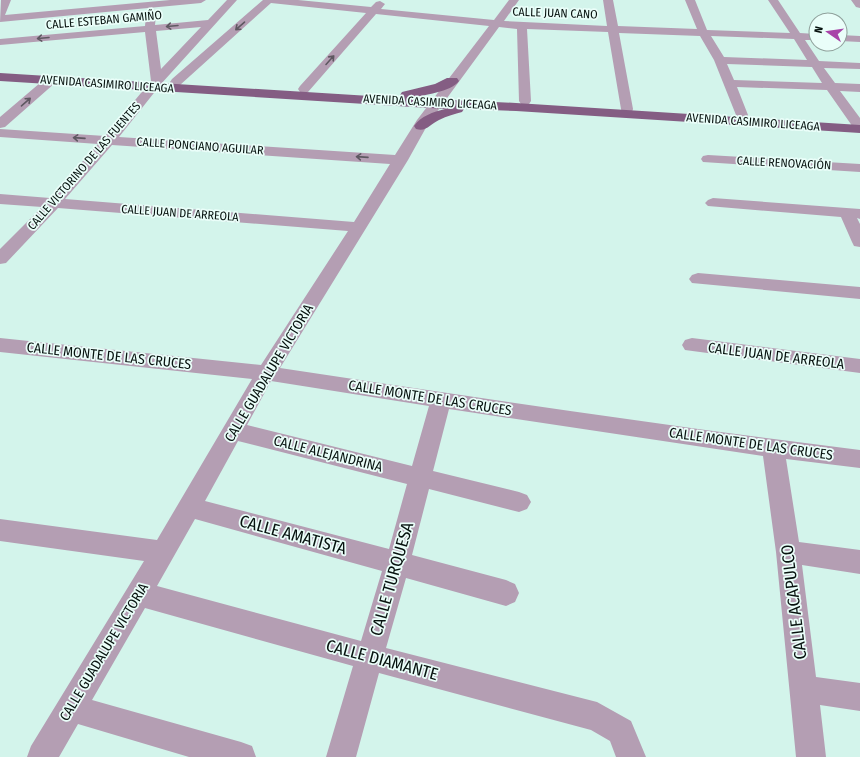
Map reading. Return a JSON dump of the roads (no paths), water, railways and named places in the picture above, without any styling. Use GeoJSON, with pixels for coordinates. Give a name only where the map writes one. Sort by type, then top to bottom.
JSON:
{"type":"FeatureCollection","features":[{"type":"Feature","properties":{"kind":"main road","name":"AVENIDA CASIMIRO LICEAGA"},"geometry":{"type":"LineString","coordinates":[[0,72],[155,84],[396,98],[469,105],[859,125]]}},
{"type":"Feature","properties":{"kind":"main road","name":"AVENIDA CASIMIRO LICEAGA"},"geometry":{"type":"LineString","coordinates":[[0,77],[155,84],[176,82],[304,89],[396,98]]}},
{"type":"Feature","properties":{"kind":"main road"},"geometry":{"type":"LineString","coordinates":[[396,98],[428,91],[452,81]]}},
{"type":"Feature","properties":{"kind":"main road"},"geometry":{"type":"LineString","coordinates":[[396,98],[416,110],[421,115],[421,124],[438,115],[469,105]]}},
{"type":"Feature","properties":{"kind":"main road","name":"AVENIDA CASIMIRO LICEAGA"},"geometry":{"type":"LineString","coordinates":[[438,101],[525,102],[742,115],[859,125]]}},
{"type":"Feature","properties":{"kind":"street"},"geometry":{"type":"LineString","coordinates":[[6,0],[0,18],[151,2],[202,0]]}},
{"type":"Feature","properties":{"kind":"street","name":"CALLE VICTORINO DE LAS FUENTES"},"geometry":{"type":"LineString","coordinates":[[0,259],[53,204],[109,140],[155,84],[232,0]]}},
{"type":"Feature","properties":{"kind":"street"},"geometry":{"type":"LineString","coordinates":[[176,82],[269,0]]}},
{"type":"Feature","properties":{"kind":"street","name":"CALLE JUAN CANO"},"geometry":{"type":"LineString","coordinates":[[269,0],[522,26],[613,28],[808,37]]}},
{"type":"Feature","properties":{"kind":"street"},"geometry":{"type":"LineString","coordinates":[[304,89],[384,0]]}},
{"type":"Feature","properties":{"kind":"street","name":"CALLE GUADALUPE VICTORIA"},"geometry":{"type":"LineString","coordinates":[[42,757],[190,507],[266,373],[401,160],[421,124],[514,0]]}},
{"type":"Feature","properties":{"kind":"street"},"geometry":{"type":"LineString","coordinates":[[608,0],[627,109]]}},
{"type":"Feature","properties":{"kind":"street"},"geometry":{"type":"LineString","coordinates":[[690,0],[703,32],[720,60],[742,115]]}},
{"type":"Feature","properties":{"kind":"street"},"geometry":{"type":"LineString","coordinates":[[773,0],[831,87],[859,125]]}},
{"type":"Feature","properties":{"kind":"street"},"geometry":{"type":"LineString","coordinates":[[856,0],[860,5]]}},
{"type":"Feature","properties":{"kind":"street"},"geometry":{"type":"LineString","coordinates":[[151,2],[150,28],[155,84]]}},
{"type":"Feature","properties":{"kind":"street","name":"CALLE ESTEBAN GAMIÑO"},"geometry":{"type":"LineString","coordinates":[[0,42],[211,23]]}},
{"type":"Feature","properties":{"kind":"street"},"geometry":{"type":"LineString","coordinates":[[522,26],[525,102]]}},
{"type":"Feature","properties":{"kind":"street"},"geometry":{"type":"LineString","coordinates":[[848,38],[860,39]]}},
{"type":"Feature","properties":{"kind":"street"},"geometry":{"type":"LineString","coordinates":[[720,60],[860,66]]}},
{"type":"Feature","properties":{"kind":"street"},"geometry":{"type":"LineString","coordinates":[[0,124],[51,80]]}},
{"type":"Feature","properties":{"kind":"street"},"geometry":{"type":"LineString","coordinates":[[730,83],[860,88]]}},
{"type":"Feature","properties":{"kind":"street","name":"CALLE PONCIANO AGUILAR"},"geometry":{"type":"LineString","coordinates":[[0,132],[401,160]]}},
{"type":"Feature","properties":{"kind":"street","name":"CALLE RENOVACIÓN"},"geometry":{"type":"LineString","coordinates":[[708,159],[860,168]]}},
{"type":"Feature","properties":{"kind":"street","name":"CALLE JUAN DE ARREOLA"},"geometry":{"type":"LineString","coordinates":[[0,199],[359,227]]}},
{"type":"Feature","properties":{"kind":"street"},"geometry":{"type":"LineString","coordinates":[[713,203],[853,213],[860,242]]}},
{"type":"Feature","properties":{"kind":"street"},"geometry":{"type":"LineString","coordinates":[[698,279],[860,293]]}},
{"type":"Feature","properties":{"kind":"street","name":"CALLE MONTE DE LAS CRUCES"},"geometry":{"type":"LineString","coordinates":[[0,345],[266,373],[441,400],[773,448],[860,459]]}},
{"type":"Feature","properties":{"kind":"street","name":"CALLE JUAN DE ARREOLA"},"geometry":{"type":"LineString","coordinates":[[692,345],[860,366]]}},
{"type":"Feature","properties":{"kind":"street","name":"CALLE TURQUESA"},"geometry":{"type":"LineString","coordinates":[[341,757],[422,477],[441,400]]}},
{"type":"Feature","properties":{"kind":"street","name":"CALLE ALEJANDRINA"},"geometry":{"type":"LineString","coordinates":[[234,431],[519,502]]}},
{"type":"Feature","properties":{"kind":"street","name":"CALLE ACAPULCO"},"geometry":{"type":"LineString","coordinates":[[773,448],[788,552],[811,757]]}},
{"type":"Feature","properties":{"kind":"street","name":"CALLE AMATISTA"},"geometry":{"type":"LineString","coordinates":[[190,507],[506,593]]}},
{"type":"Feature","properties":{"kind":"street"},"geometry":{"type":"LineString","coordinates":[[0,530],[163,552]]}},
{"type":"Feature","properties":{"kind":"street"},"geometry":{"type":"LineString","coordinates":[[788,552],[860,562]]}},
{"type":"Feature","properties":{"kind":"street","name":"CALLE DIAMANTE"},"geometry":{"type":"LineString","coordinates":[[139,594],[597,717],[626,744]]}},
{"type":"Feature","properties":{"kind":"street"},"geometry":{"type":"LineString","coordinates":[[804,689],[860,697]]}},
{"type":"Feature","properties":{"kind":"street"},"geometry":{"type":"LineString","coordinates":[[71,708],[241,757]]}}]}
